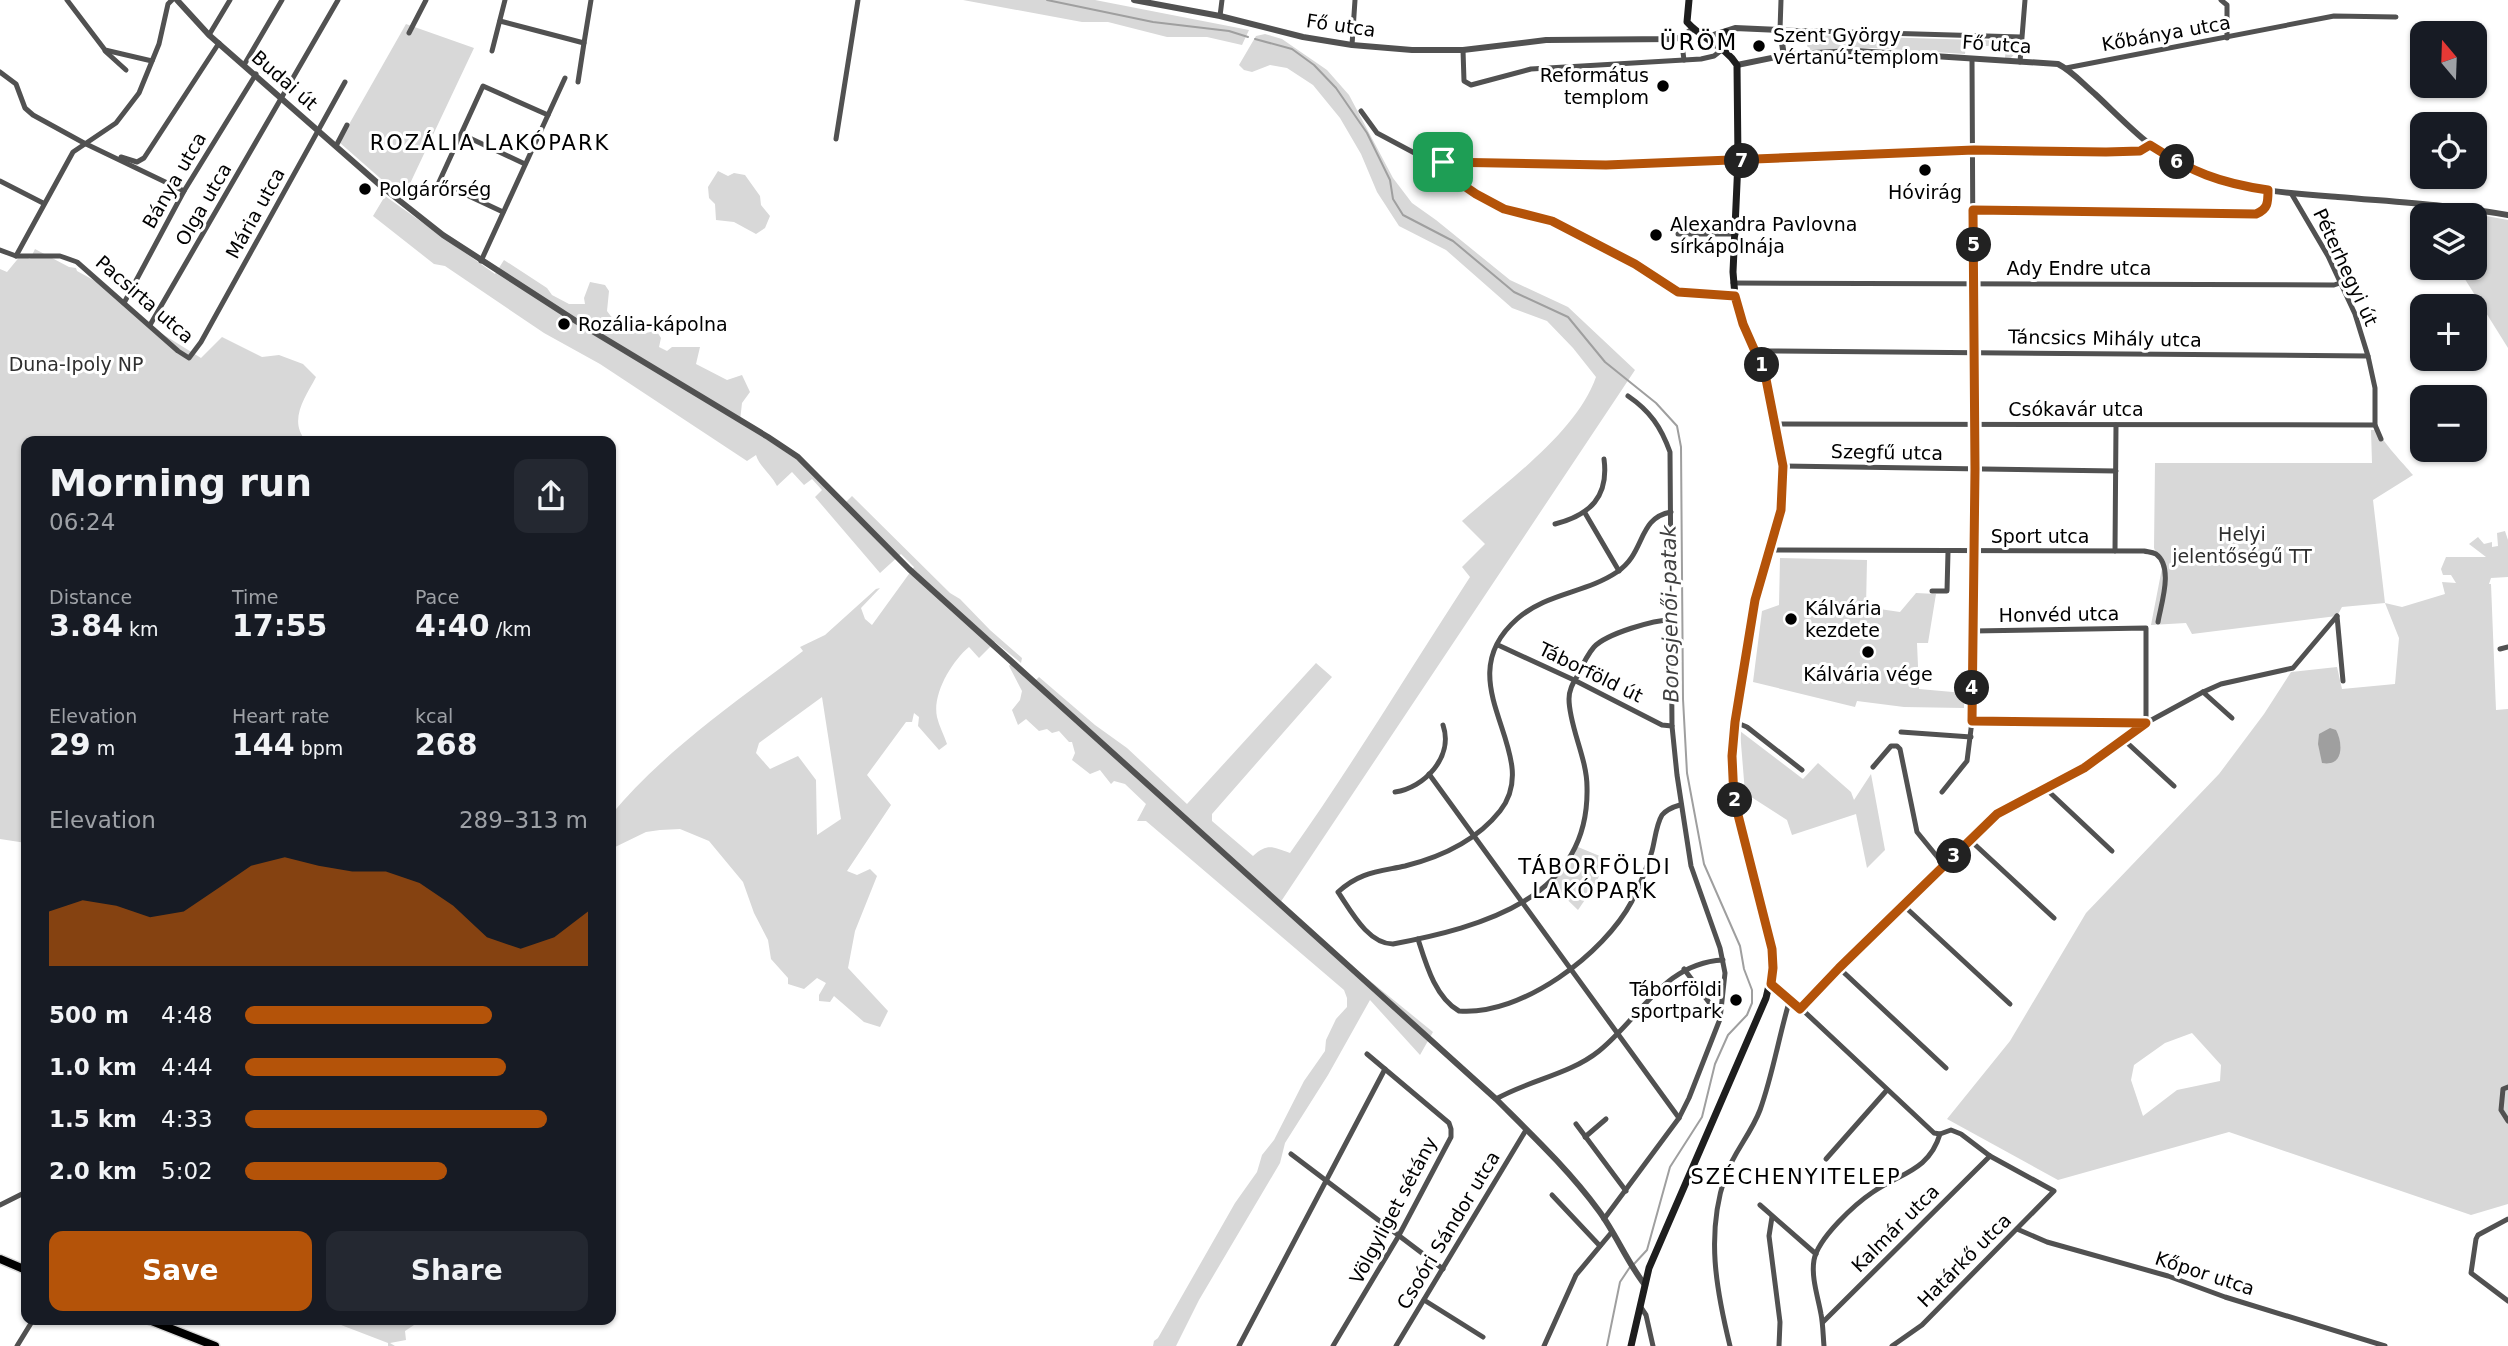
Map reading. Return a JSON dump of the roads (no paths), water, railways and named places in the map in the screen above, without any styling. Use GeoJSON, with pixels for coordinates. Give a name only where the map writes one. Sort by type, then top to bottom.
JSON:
{"type":"FeatureCollection","features":[{"type":"Feature","properties":{"kind":"main road"},"geometry":{"type":"LineString","coordinates":[[1631,1346],[1649,1268],[1771,984],[1773,968],[1772,949],[1734,799],[1732,756],[1755,600],[1781,510],[1783,466],[1765,374],[1743,324],[1733,283],[1738,161],[1737,65],[1723,49],[1687,22],[1689,0]]}},
{"type":"Feature","properties":{"kind":"main road"},"geometry":{"type":"LineString","coordinates":[[1723,49],[1726,32]]}},
{"type":"Feature","properties":{"kind":"main road"},"geometry":{"type":"LineString","coordinates":[[0,1259],[21,1268]]}},
{"type":"Feature","properties":{"kind":"main road"},"geometry":{"type":"LineString","coordinates":[[162,1325],[215,1346]]}},
{"type":"Feature","properties":{"kind":"street"},"geometry":{"type":"LineString","coordinates":[[67,0],[105,50],[126,70]]}},
{"type":"Feature","properties":{"kind":"street"},"geometry":{"type":"LineString","coordinates":[[16,256],[72,154],[116,123],[139,93],[159,44],[168,4],[175,0]]}},
{"type":"Feature","properties":{"kind":"street","name":"Budai út"},"geometry":{"type":"LineString","coordinates":[[175,0],[209,35],[374,180],[443,235],[481,261],[768,436],[797,457],[909,569],[1496,1099],[1576,1181],[1604,1219],[1644,1284]]}},
{"type":"Feature","properties":{"kind":"street"},"geometry":{"type":"LineString","coordinates":[[209,35],[230,0]]}},
{"type":"Feature","properties":{"kind":"street"},"geometry":{"type":"LineString","coordinates":[[244,65],[282,0]]}},
{"type":"Feature","properties":{"kind":"street","name":"Olga utca"},"geometry":{"type":"LineString","coordinates":[[150,325],[338,0]]}},
{"type":"Feature","properties":{"kind":"street"},"geometry":{"type":"LineString","coordinates":[[409,33],[426,0]]}},
{"type":"Feature","properties":{"kind":"street"},"geometry":{"type":"LineString","coordinates":[[492,51],[506,0]]}},
{"type":"Feature","properties":{"kind":"street"},"geometry":{"type":"LineString","coordinates":[[578,82],[591,0]]}},
{"type":"Feature","properties":{"kind":"street"},"geometry":{"type":"LineString","coordinates":[[836,139],[858,0]]}},
{"type":"Feature","properties":{"kind":"street","name":"Fő utca"},"geometry":{"type":"LineString","coordinates":[[1134,0],[1220,16],[1296,35],[1352,45],[1412,50],[1464,50],[1546,40],[1681,37]]}},
{"type":"Feature","properties":{"kind":"street"},"geometry":{"type":"LineString","coordinates":[[1220,16],[1222,0]]}},
{"type":"Feature","properties":{"kind":"street"},"geometry":{"type":"LineString","coordinates":[[1352,45],[1355,0]]}},
{"type":"Feature","properties":{"kind":"street"},"geometry":{"type":"LineString","coordinates":[[1781,0],[1780,30],[1784,56]]}},
{"type":"Feature","properties":{"kind":"street"},"geometry":{"type":"LineString","coordinates":[[2020,62],[2025,0]]}},
{"type":"Feature","properties":{"kind":"street"},"geometry":{"type":"LineString","coordinates":[[2221,0],[2227,5],[2227,38]]}},
{"type":"Feature","properties":{"kind":"street","name":"Kőbánya utca"},"geometry":{"type":"LineString","coordinates":[[2066,68],[2334,16],[2396,17]]}},
{"type":"Feature","properties":{"kind":"street"},"geometry":{"type":"LineString","coordinates":[[500,21],[584,43]]}},
{"type":"Feature","properties":{"kind":"street"},"geometry":{"type":"LineString","coordinates":[[1707,37],[1742,28],[1780,30]]}},
{"type":"Feature","properties":{"kind":"street"},"geometry":{"type":"LineString","coordinates":[[1684,60],[1681,37],[1693,29]]}},
{"type":"Feature","properties":{"kind":"street","name":"Fő utca"},"geometry":{"type":"LineString","coordinates":[[1780,30],[2021,37]]}},
{"type":"Feature","properties":{"kind":"street"},"geometry":{"type":"LineString","coordinates":[[114,158],[121,157],[138,162],[144,158],[219,43]]}},
{"type":"Feature","properties":{"kind":"street"},"geometry":{"type":"LineString","coordinates":[[1464,50],[1464,81],[1471,85],[1531,69],[1648,64],[1714,56],[1723,49]]}},
{"type":"Feature","properties":{"kind":"street"},"geometry":{"type":"LineString","coordinates":[[105,50],[152,61]]}},
{"type":"Feature","properties":{"kind":"street","name":"Fő utca"},"geometry":{"type":"LineString","coordinates":[[1737,65],[1784,56],[1856,51],[2049,63],[2066,68]]}},
{"type":"Feature","properties":{"kind":"street"},"geometry":{"type":"LineString","coordinates":[[1942,792],[1967,761],[1972,721],[1975,469],[1972,59]]}},
{"type":"Feature","properties":{"kind":"street"},"geometry":{"type":"LineString","coordinates":[[2066,68],[2150,145],[2180,164],[2212,178],[2237,186],[2291,193],[2462,207],[2508,215]]}},
{"type":"Feature","properties":{"kind":"street"},"geometry":{"type":"LineString","coordinates":[[0,72],[16,84],[24,106],[30,112],[84,143],[184,191]]}},
{"type":"Feature","properties":{"kind":"street","name":"Bánya utca"},"geometry":{"type":"LineString","coordinates":[[124,303],[184,191],[256,74]]}},
{"type":"Feature","properties":{"kind":"street"},"geometry":{"type":"LineString","coordinates":[[481,261],[565,78]]}},
{"type":"Feature","properties":{"kind":"street","name":"Mária utca"},"geometry":{"type":"LineString","coordinates":[[189,358],[201,342],[345,82]]}},
{"type":"Feature","properties":{"kind":"street"},"geometry":{"type":"LineString","coordinates":[[503,212],[439,181],[483,86],[548,116]]}},
{"type":"Feature","properties":{"kind":"street"},"geometry":{"type":"LineString","coordinates":[[1362,111],[1377,133],[1422,157],[1476,194],[1504,209],[1552,221],[1635,264],[1678,292],[1735,296]]}},
{"type":"Feature","properties":{"kind":"street"},"geometry":{"type":"LineString","coordinates":[[336,146],[346,125]]}},
{"type":"Feature","properties":{"kind":"street"},"geometry":{"type":"LineString","coordinates":[[461,134],[526,164]]}},
{"type":"Feature","properties":{"kind":"street"},"geometry":{"type":"LineString","coordinates":[[1422,157],[1443,162],[1606,165],[1974,150],[2140,151],[2150,145]]}},
{"type":"Feature","properties":{"kind":"street"},"geometry":{"type":"LineString","coordinates":[[0,181],[43,203]]}},
{"type":"Feature","properties":{"kind":"street"},"geometry":{"type":"LineString","coordinates":[[1973,210],[2256,214],[2264,211],[2268,190]]}},
{"type":"Feature","properties":{"kind":"street","name":"Péterhegyi út"},"geometry":{"type":"LineString","coordinates":[[2291,193],[2315,231],[2355,314],[2375,388],[2375,425],[2381,439]]}},
{"type":"Feature","properties":{"kind":"street"},"geometry":{"type":"LineString","coordinates":[[1678,234],[1736,234]]}},
{"type":"Feature","properties":{"kind":"street","name":"Pacsirta utca"},"geometry":{"type":"LineString","coordinates":[[0,250],[16,256],[60,256],[78,261],[189,358]]}},
{"type":"Feature","properties":{"kind":"street","name":"Ady Endre utca"},"geometry":{"type":"LineString","coordinates":[[1733,283],[2340,283]]}},
{"type":"Feature","properties":{"kind":"street","name":"Táncsics Mihály utca"},"geometry":{"type":"LineString","coordinates":[[1757,353],[2368,356]]}},
{"type":"Feature","properties":{"kind":"street"},"geometry":{"type":"LineString","coordinates":[[1604,1219],[1679,1118],[1720,1018],[1725,973],[1691,866],[1680,805],[1672,726],[1671,463],[1666,441],[1651,414],[1628,396]]}},
{"type":"Feature","properties":{"kind":"street","name":"Csókavár utca"},"geometry":{"type":"LineString","coordinates":[[1776,424],[2375,425]]}},
{"type":"Feature","properties":{"kind":"street"},"geometry":{"type":"LineString","coordinates":[[2115,551],[2116,425]]}},
{"type":"Feature","properties":{"kind":"street"},"geometry":{"type":"LineString","coordinates":[[1555,524],[1585,513],[1597,499],[1605,481],[1604,459]]}},
{"type":"Feature","properties":{"kind":"street","name":"Szegfű utca"},"geometry":{"type":"LineString","coordinates":[[1783,466],[2116,471]]}},
{"type":"Feature","properties":{"kind":"street"},"geometry":{"type":"LineString","coordinates":[[1671,512],[1651,520],[1634,557],[1619,571],[1604,581],[1546,600],[1515,620],[1498,645],[1489,672],[1490,690],[1510,756],[1514,780],[1509,799],[1489,824],[1474,836],[1423,861],[1364,875],[1348,883],[1338,892],[1358,921],[1381,942],[1393,944],[1418,939],[1480,922],[1523,902],[1557,876],[1573,853],[1584,827],[1587,785],[1569,700],[1574,680],[1589,654],[1603,640],[1662,619],[1673,620]]}},
{"type":"Feature","properties":{"kind":"street"},"geometry":{"type":"LineString","coordinates":[[1585,513],[1619,571]]}},
{"type":"Feature","properties":{"kind":"street","name":"Sport utca"},"geometry":{"type":"LineString","coordinates":[[1770,550],[2144,551],[2156,554],[2165,573],[2158,622]]}},
{"type":"Feature","properties":{"kind":"street"},"geometry":{"type":"LineString","coordinates":[[1932,590],[1947,591],[1948,552]]}},
{"type":"Feature","properties":{"kind":"street"},"geometry":{"type":"LineString","coordinates":[[1800,1009],[1997,814],[2084,768],[2146,723],[2221,684],[2293,668],[2337,616],[2343,681]]}},
{"type":"Feature","properties":{"kind":"street","name":"Honvéd utca"},"geometry":{"type":"LineString","coordinates":[[1973,631],[2146,628],[2146,723]]}},
{"type":"Feature","properties":{"kind":"street","name":"Táborföld út"},"geometry":{"type":"LineString","coordinates":[[1498,645],[1662,725],[1672,726]]}},
{"type":"Feature","properties":{"kind":"street"},"geometry":{"type":"LineString","coordinates":[[2500,649],[2508,648]]}},
{"type":"Feature","properties":{"kind":"street"},"geometry":{"type":"LineString","coordinates":[[2203,692],[2232,718]]}},
{"type":"Feature","properties":{"kind":"street"},"geometry":{"type":"LineString","coordinates":[[1972,721],[2146,723]]}},
{"type":"Feature","properties":{"kind":"street"},"geometry":{"type":"LineString","coordinates":[[1735,722],[1747,727],[1802,770]]}},
{"type":"Feature","properties":{"kind":"street"},"geometry":{"type":"LineString","coordinates":[[1395,792],[1408,790],[1429,774],[1443,757],[1446,734],[1443,725]]}},
{"type":"Feature","properties":{"kind":"street"},"geometry":{"type":"LineString","coordinates":[[1901,732],[1971,737]]}},
{"type":"Feature","properties":{"kind":"street"},"geometry":{"type":"LineString","coordinates":[[2123,739],[2175,786]]}},
{"type":"Feature","properties":{"kind":"street"},"geometry":{"type":"LineString","coordinates":[[1873,767],[1891,746],[1900,749],[1917,832],[1944,865]]}},
{"type":"Feature","properties":{"kind":"street"},"geometry":{"type":"LineString","coordinates":[[1429,774],[1679,1118]]}},
{"type":"Feature","properties":{"kind":"street"},"geometry":{"type":"LineString","coordinates":[[2045,788],[2112,852]]}},
{"type":"Feature","properties":{"kind":"street"},"geometry":{"type":"LineString","coordinates":[[1418,939],[1434,983],[1459,1011],[1482,1009],[1515,1000],[1545,987],[1572,970],[1623,917],[1644,873],[1661,817],[1670,808],[1680,805]]}},
{"type":"Feature","properties":{"kind":"street"},"geometry":{"type":"LineString","coordinates":[[1971,841],[2054,918]]}},
{"type":"Feature","properties":{"kind":"street"},"geometry":{"type":"LineString","coordinates":[[1903,905],[2010,1004]]}},
{"type":"Feature","properties":{"kind":"street"},"geometry":{"type":"LineString","coordinates":[[1496,1099],[1512,1090],[1576,1066],[1618,1035],[1663,985],[1684,969],[1707,961],[1723,960]]}},
{"type":"Feature","properties":{"kind":"street"},"geometry":{"type":"LineString","coordinates":[[1839,968],[1945,1068]]}},
{"type":"Feature","properties":{"kind":"street"},"geometry":{"type":"LineString","coordinates":[[1684,969],[1720,1018]]}},
{"type":"Feature","properties":{"kind":"street"},"geometry":{"type":"LineString","coordinates":[[1771,984],[1792,1000],[1926,1127],[1934,1133],[1951,1130],[1961,1134],[1990,1156]]}},
{"type":"Feature","properties":{"kind":"street"},"geometry":{"type":"LineString","coordinates":[[1730,1346],[1718,1291],[1713,1239],[1726,1176],[1760,1111],[1788,1006],[1792,1000]]}},
{"type":"Feature","properties":{"kind":"street","name":"Völgyliget sétány"},"geometry":{"type":"LineString","coordinates":[[1333,1346],[1398,1237],[1451,1137],[1449,1123],[1367,1054]]}},
{"type":"Feature","properties":{"kind":"street"},"geometry":{"type":"LineString","coordinates":[[1239,1346],[1310,1214],[1324,1180],[1385,1069]]}},
{"type":"Feature","properties":{"kind":"street"},"geometry":{"type":"LineString","coordinates":[[2508,1087],[2504,1089],[2501,1110],[2508,1121]]}},
{"type":"Feature","properties":{"kind":"street"},"geometry":{"type":"LineString","coordinates":[[1826,1159],[1887,1090]]}},
{"type":"Feature","properties":{"kind":"street"},"geometry":{"type":"LineString","coordinates":[[1585,1137],[1606,1119]]}},
{"type":"Feature","properties":{"kind":"street"},"geometry":{"type":"LineString","coordinates":[[1576,1124],[1626,1191]]}},
{"type":"Feature","properties":{"kind":"street","name":"Csoóri Sándor utca"},"geometry":{"type":"LineString","coordinates":[[1396,1346],[1526,1130]]}},
{"type":"Feature","properties":{"kind":"street"},"geometry":{"type":"LineString","coordinates":[[1824,1346],[1823,1322],[1813,1269],[1816,1254],[1831,1231],[1856,1205],[1874,1191],[1907,1175],[1920,1165],[1940,1134]]}},
{"type":"Feature","properties":{"kind":"street"},"geometry":{"type":"LineString","coordinates":[[1291,1154],[1443,1269]]}},
{"type":"Feature","properties":{"kind":"street","name":"Határkő utca"},"geometry":{"type":"LineString","coordinates":[[1892,1346],[1922,1325],[2054,1191],[1990,1156]]}},
{"type":"Feature","properties":{"kind":"street","name":"Kalmár utca"},"geometry":{"type":"LineString","coordinates":[[1823,1322],[1990,1156]]}},
{"type":"Feature","properties":{"kind":"street"},"geometry":{"type":"LineString","coordinates":[[1726,1176],[1734,1183]]}},
{"type":"Feature","properties":{"kind":"street"},"geometry":{"type":"LineString","coordinates":[[0,1205],[21,1194]]}},
{"type":"Feature","properties":{"kind":"street"},"geometry":{"type":"LineString","coordinates":[[1552,1195],[1600,1246]]}},
{"type":"Feature","properties":{"kind":"street"},"geometry":{"type":"LineString","coordinates":[[1760,1205],[1816,1254]]}},
{"type":"Feature","properties":{"kind":"street"},"geometry":{"type":"LineString","coordinates":[[1772,1217],[1769,1236],[1780,1322],[1779,1346]]}},
{"type":"Feature","properties":{"kind":"street"},"geometry":{"type":"LineString","coordinates":[[2508,1219],[2478,1235],[2471,1273],[2508,1301]]}},
{"type":"Feature","properties":{"kind":"street","name":"Kőpor utca"},"geometry":{"type":"LineString","coordinates":[[2017,1229],[2047,1242],[2168,1276],[2225,1297],[2385,1346]]}},
{"type":"Feature","properties":{"kind":"street"},"geometry":{"type":"LineString","coordinates":[[1544,1346],[1576,1275],[1611,1233]]}},
{"type":"Feature","properties":{"kind":"street"},"geometry":{"type":"LineString","coordinates":[[1424,1300],[1483,1337]]}},
{"type":"Feature","properties":{"kind":"street"},"geometry":{"type":"LineString","coordinates":[[1640,1306],[1646,1315],[1653,1346]]}},
{"type":"Feature","properties":{"kind":"street"},"geometry":{"type":"LineString","coordinates":[[17,1346],[30,1325]]}},
{"type":"Feature","properties":{"kind":"waterway","name":"Borosjenői-patak"},"geometry":{"type":"LineString","coordinates":[[1047,0],[1153,22],[1229,31],[1248,37]]}},
{"type":"Feature","properties":{"kind":"waterway","name":"Borosjenői-patak"},"geometry":{"type":"LineString","coordinates":[[1255,39],[1292,49],[1314,65],[1336,88],[1367,133],[1390,180],[1393,199],[1403,215],[1453,241],[1514,292],[1568,317],[1605,362],[1656,403],[1677,426],[1681,447],[1683,699],[1687,773],[1704,864],[1740,946],[1744,969],[1752,990],[1752,1003],[1747,1015],[1728,1035],[1715,1064],[1702,1117],[1670,1167],[1647,1250],[1634,1264]]}},
{"type":"Feature","properties":{"kind":"waterway","name":"Borosjenői-patak"},"geometry":{"type":"LineString","coordinates":[[1607,1346],[1620,1282],[1630,1267]]}},
{"type":"Feature","properties":{"kind":"place","name":"Szent György vértanú-templom"},"geometry":{"type":"Point","coordinates":[1759,46]}},
{"type":"Feature","properties":{"kind":"place","name":"Református templom"},"geometry":{"type":"Point","coordinates":[1663,86]}},
{"type":"Feature","properties":{"kind":"place","name":"Hóvirág"},"geometry":{"type":"Point","coordinates":[1925,170]}},
{"type":"Feature","properties":{"kind":"place","name":"Polgárőrség"},"geometry":{"type":"Point","coordinates":[365,189]}},
{"type":"Feature","properties":{"kind":"place","name":"Alexandra Pavlovna sírkápolnája"},"geometry":{"type":"Point","coordinates":[1656,235]}},
{"type":"Feature","properties":{"kind":"place","name":"Rozália-kápolna"},"geometry":{"type":"Point","coordinates":[564,324]}},
{"type":"Feature","properties":{"kind":"place","name":"Kálvária kezdete"},"geometry":{"type":"Point","coordinates":[1791,619]}},
{"type":"Feature","properties":{"kind":"place","name":"Kálvária vége"},"geometry":{"type":"Point","coordinates":[1868,652]}},
{"type":"Feature","properties":{"kind":"place","name":"Táborföldi sportpark"},"geometry":{"type":"Point","coordinates":[1736,1000]}},
{"type":"Feature","properties":{"kind":"district","name":"ÜRÖM"},"geometry":{"type":"Point","coordinates":[1699,42]}},
{"type":"Feature","properties":{"kind":"district","name":"ROZÁLIA LAKÓPARK"},"geometry":{"type":"Point","coordinates":[490,143]}},
{"type":"Feature","properties":{"kind":"district","name":"TÁBORFÖLDI LAKÓPARK"},"geometry":{"type":"Point","coordinates":[1595,879]}},
{"type":"Feature","properties":{"kind":"district","name":"SZÉCHENYITELEP"},"geometry":{"type":"Point","coordinates":[1796,1177]}},
{"type":"Feature","properties":{"kind":"park label","name":"Duna-Ipoly NP"},"geometry":{"type":"Point","coordinates":[76,364]}},
{"type":"Feature","properties":{"kind":"park label","name":"Helyi jelentőségű TT"},"geometry":{"type":"Point","coordinates":[2242,545]}}]}
